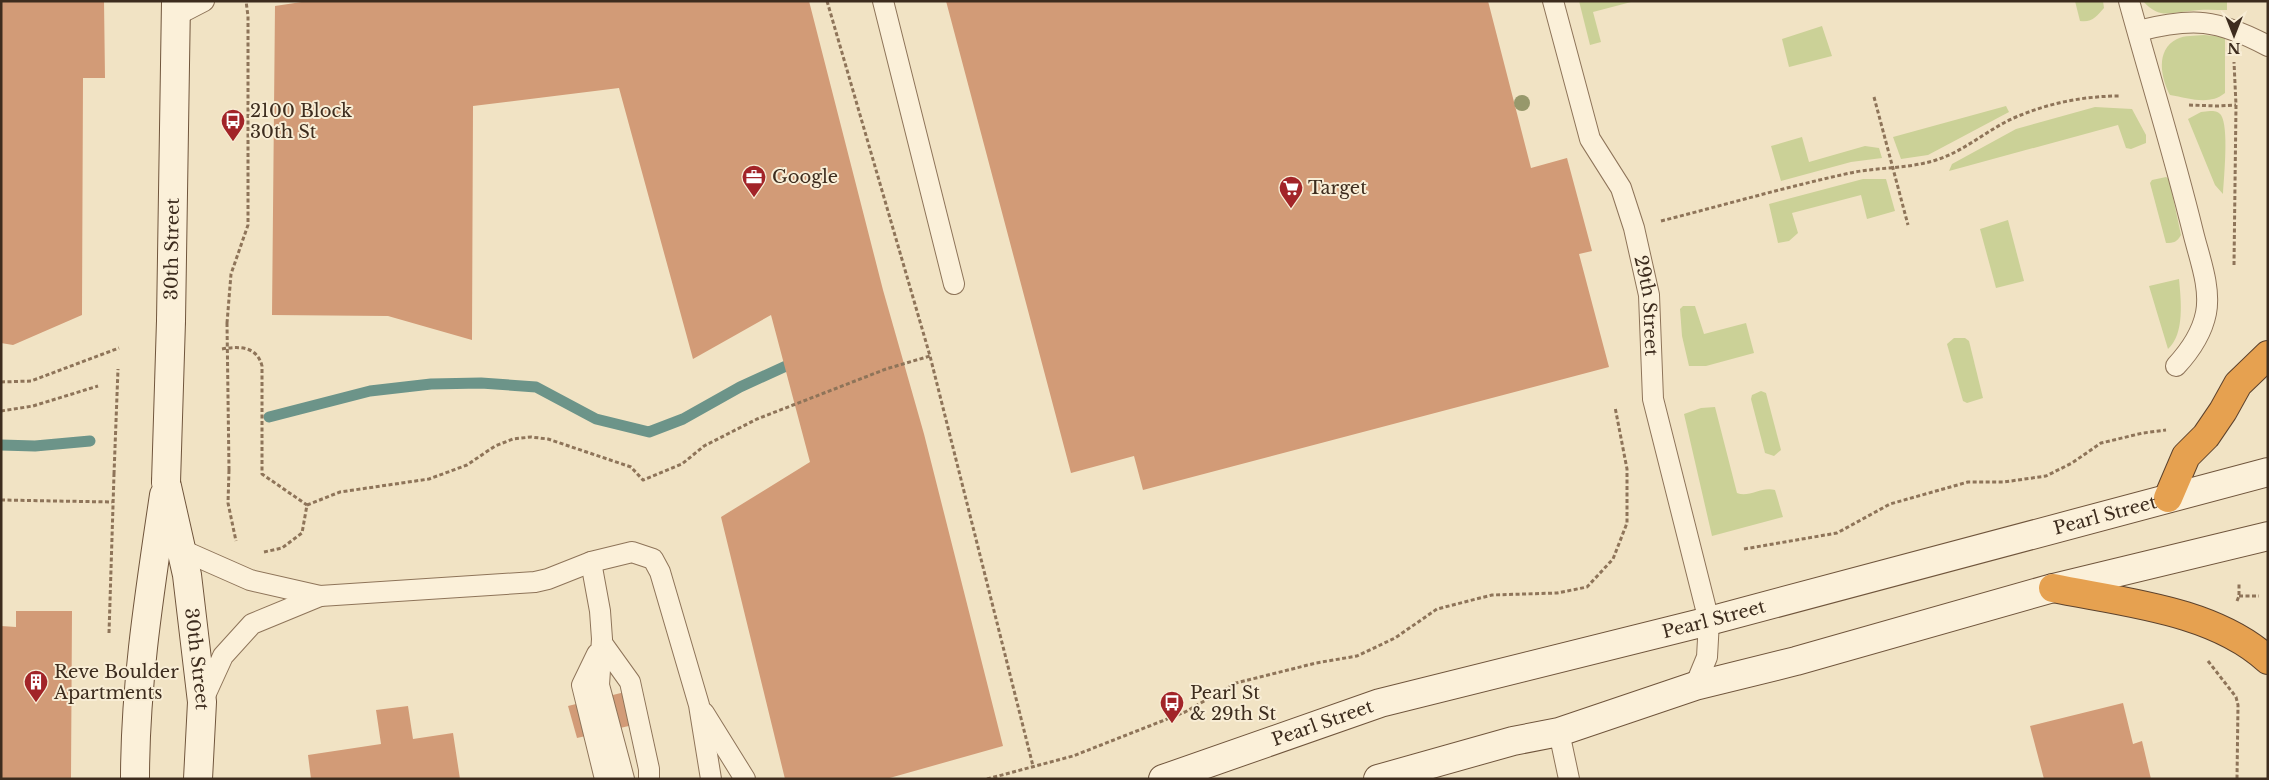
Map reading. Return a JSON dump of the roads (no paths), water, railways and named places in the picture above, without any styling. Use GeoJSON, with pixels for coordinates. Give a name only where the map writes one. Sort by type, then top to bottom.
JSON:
{"type":"FeatureCollection","features":[{"type":"Feature","properties":{"kind":"highway"},"geometry":{"type":"LineString","coordinates":[[2168,498],[2186,456],[2206,436],[2238,384],[2268,354]]}},
{"type":"Feature","properties":{"kind":"highway"},"geometry":{"type":"LineString","coordinates":[[2053,588],[2172,612],[2198,620],[2259,652],[2268,660]]}},
{"type":"Feature","properties":{"kind":"main road","name":"30th Street"},"geometry":{"type":"LineString","coordinates":[[135,779],[135,722],[140,666],[166,482],[171,321],[174,6]]}},
{"type":"Feature","properties":{"kind":"main road","name":"Pearl Street"},"geometry":{"type":"LineString","coordinates":[[1163,779],[1380,703],[1708,621],[2268,472]]}},
{"type":"Feature","properties":{"kind":"main road","name":"30th Street"},"geometry":{"type":"LineString","coordinates":[[166,482],[182,550],[202,702],[198,779]]}},
{"type":"Feature","properties":{"kind":"main road"},"geometry":{"type":"LineString","coordinates":[[1378,779],[1513,741],[1559,732],[1695,686],[1796,661],[2053,588],[2268,536]]}},
{"type":"Feature","properties":{"kind":"lane"},"geometry":{"type":"LineString","coordinates":[[174,6],[204,1]]}},
{"type":"Feature","properties":{"kind":"lane"},"geometry":{"type":"LineString","coordinates":[[883,1],[954,284]]}},
{"type":"Feature","properties":{"kind":"lane","name":"29th Street"},"geometry":{"type":"LineString","coordinates":[[1553,1],[1590,139],[1621,188],[1634,228],[1649,295],[1653,399],[1708,621],[1707,657],[1695,686]]}},
{"type":"Feature","properties":{"kind":"lane"},"geometry":{"type":"LineString","coordinates":[[2130,1],[2174,152],[2206,285],[2206,313],[2201,327],[2188,353],[2176,366]]}},
{"type":"Feature","properties":{"kind":"lane"},"geometry":{"type":"LineString","coordinates":[[2138,31],[2185,21],[2219,24],[2268,46]]}},
{"type":"Feature","properties":{"kind":"lane"},"geometry":{"type":"LineString","coordinates":[[182,550],[250,580],[320,596],[535,582],[548,580],[590,562],[632,552],[652,559],[660,572],[699,705],[711,779]]}},
{"type":"Feature","properties":{"kind":"lane"},"geometry":{"type":"LineString","coordinates":[[590,562],[600,611],[599,685],[624,779]]}},
{"type":"Feature","properties":{"kind":"lane"},"geometry":{"type":"LineString","coordinates":[[202,702],[223,656],[252,624],[320,596]]}},
{"type":"Feature","properties":{"kind":"lane"},"geometry":{"type":"LineString","coordinates":[[601,646],[582,685],[605,779]]}},
{"type":"Feature","properties":{"kind":"lane"},"geometry":{"type":"LineString","coordinates":[[601,646],[630,682],[649,770],[649,779]]}},
{"type":"Feature","properties":{"kind":"lane"},"geometry":{"type":"LineString","coordinates":[[699,705],[745,779]]}},
{"type":"Feature","properties":{"kind":"lane"},"geometry":{"type":"LineString","coordinates":[[1559,732],[1569,779]]}},
{"type":"Feature","properties":{"kind":"waterway"},"geometry":{"type":"LineString","coordinates":[[269,417],[370,391],[431,384],[481,383],[536,387],[596,419],[649,432],[683,419],[740,387],[797,361]]}},
{"type":"Feature","properties":{"kind":"waterway"},"geometry":{"type":"LineString","coordinates":[[1,445],[35,446],[90,441]]}},
{"type":"Feature","properties":{"kind":"place","name":"2100 Block 30th St"},"geometry":{"type":"Point","coordinates":[233,142]}},
{"type":"Feature","properties":{"kind":"place","name":"Google"},"geometry":{"type":"Point","coordinates":[754,198]}},
{"type":"Feature","properties":{"kind":"place","name":"Target"},"geometry":{"type":"Point","coordinates":[1291,209]}},
{"type":"Feature","properties":{"kind":"place","name":"Reve Boulder Apartments"},"geometry":{"type":"Point","coordinates":[36,703]}},
{"type":"Feature","properties":{"kind":"place","name":"Pearl St & 29th St"},"geometry":{"type":"Point","coordinates":[1172,724]}}]}
